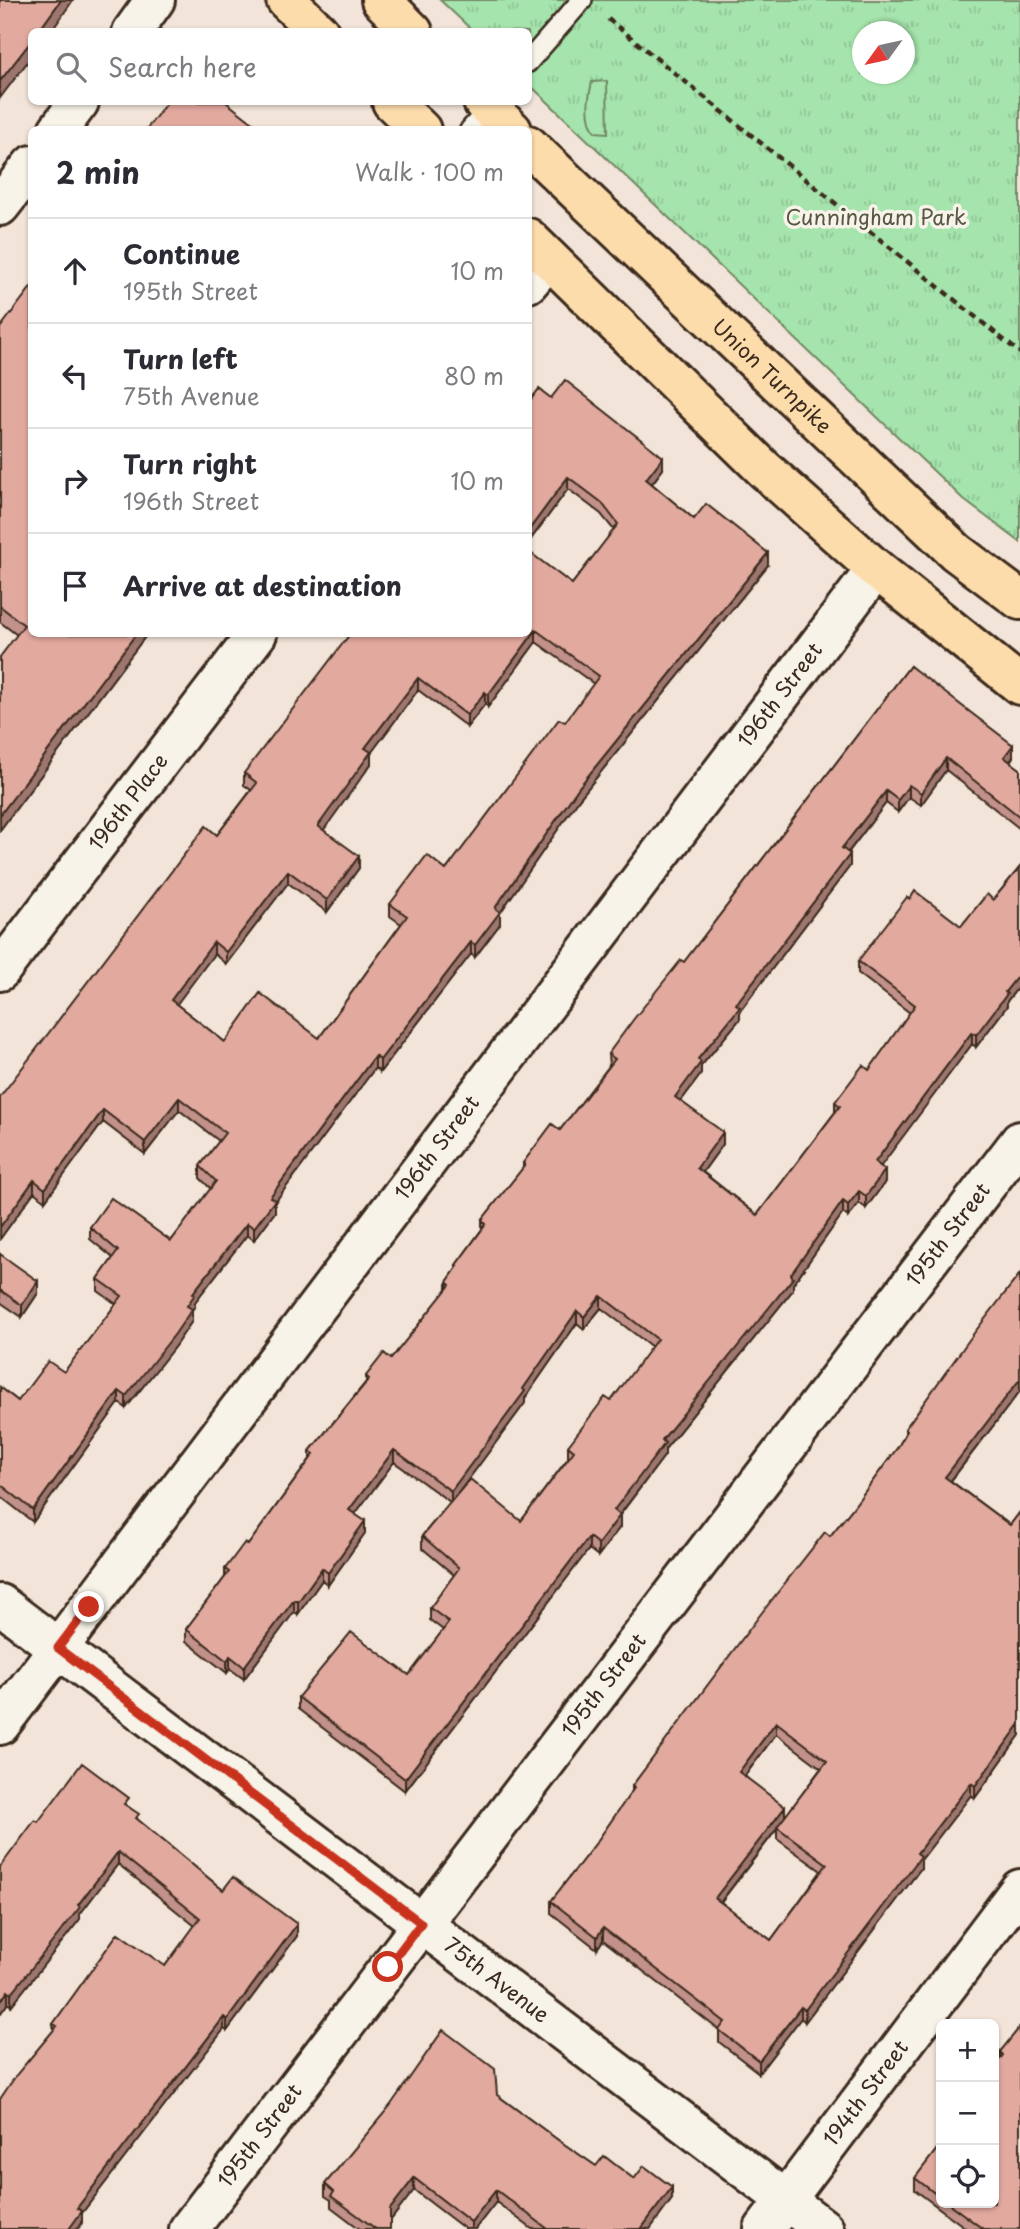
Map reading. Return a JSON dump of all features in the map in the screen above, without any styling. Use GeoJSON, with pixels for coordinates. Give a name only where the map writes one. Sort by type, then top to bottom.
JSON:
{"type":"FeatureCollection","features":[{"type":"Feature","properties":{"kind":"main road"},"geometry":{"type":"LineString","coordinates":[[286,0],[314,28]]}},
{"type":"Feature","properties":{"kind":"main road"},"geometry":{"type":"LineString","coordinates":[[381,0],[409,28]]}},
{"type":"Feature","properties":{"kind":"main road"},"geometry":{"type":"LineString","coordinates":[[395,105],[417,126]]}},
{"type":"Feature","properties":{"kind":"main road","name":"Union Turnpike"},"geometry":{"type":"LineString","coordinates":[[532,149],[956,552],[1020,600]]}},
{"type":"Feature","properties":{"kind":"main road"},"geometry":{"type":"LineString","coordinates":[[535,260],[876,569],[1020,685]]}},
{"type":"Feature","properties":{"kind":"street"},"geometry":{"type":"LineString","coordinates":[[135,28],[155,0]]}},
{"type":"Feature","properties":{"kind":"street"},"geometry":{"type":"LineString","coordinates":[[61,126],[77,105]]}},
{"type":"Feature","properties":{"kind":"street"},"geometry":{"type":"LineString","coordinates":[[0,206],[28,169]]}},
{"type":"Feature","properties":{"kind":"street","name":"196th Street"},"geometry":{"type":"LineString","coordinates":[[0,1725],[876,569]]}},
{"type":"Feature","properties":{"kind":"street","name":"196th Place"},"geometry":{"type":"LineString","coordinates":[[0,971],[255,637]]}},
{"type":"Feature","properties":{"kind":"street","name":"195th Street"},"geometry":{"type":"LineString","coordinates":[[189,2229],[1020,1141]]}},
{"type":"Feature","properties":{"kind":"street","name":"75th Avenue"},"geometry":{"type":"LineString","coordinates":[[0,1604],[421,1923],[775,2214],[824,2229]]}},
{"type":"Feature","properties":{"kind":"street","name":"194th Street"},"geometry":{"type":"LineString","coordinates":[[775,2214],[1020,1889]]}},
{"type":"Feature","properties":{"kind":"lane"},"geometry":{"type":"LineString","coordinates":[[532,57],[582,0]]}},
{"type":"Feature","properties":{"kind":"path"},"geometry":{"type":"LineString","coordinates":[[608,19],[1020,352]]}},
{"type":"Feature","properties":{"kind":"green space","name":"Cunningham Park"},"geometry":{"type":"Polygon","coordinates":[[[440,0],[1020,0],[1020,542],[964,500],[532,87],[532,28],[470,28],[440,0]]]}},
{"type":"Feature","properties":{"kind":"green space"},"geometry":{"type":"Polygon","coordinates":[[[607,81],[608,133],[595,132],[589,114],[592,82],[607,81]]]}},
{"type":"Feature","properties":{"kind":"building"},"geometry":{"type":"Polygon","coordinates":[[[0,0],[61,0],[41,28],[28,28],[28,45],[0,81],[0,0]]]}},
{"type":"Feature","properties":{"kind":"building"},"geometry":{"type":"Polygon","coordinates":[[[165,105],[230,105],[257,126],[149,126],[165,105]]]}},
{"type":"Feature","properties":{"kind":"building"},"geometry":{"type":"Polygon","coordinates":[[[28,291],[28,637],[134,637],[0,815],[0,657],[24,625],[0,606],[0,328],[28,291]]]}},
{"type":"Feature","properties":{"kind":"building"},"geometry":{"type":"Polygon","coordinates":[[[565,380],[663,457],[646,479],[694,519],[706,504],[768,553],[579,787],[495,908],[500,912],[475,945],[471,942],[380,1060],[375,1056],[270,1197],[275,1200],[254,1228],[247,1223],[193,1293],[195,1294],[187,1306],[192,1309],[175,1334],[126,1396],[119,1391],[33,1510],[0,1484],[0,1387],[18,1401],[48,1361],[64,1372],[122,1296],[98,1279],[118,1251],[90,1227],[111,1198],[171,1241],[216,1181],[200,1166],[225,1133],[179,1098],[145,1142],[103,1110],[45,1189],[34,1180],[0,1227],[0,1097],[206,826],[217,835],[257,783],[244,773],[348,637],[531,637],[488,695],[485,692],[467,715],[418,678],[365,748],[371,752],[318,826],[359,856],[327,900],[288,871],[226,952],[214,942],[171,1000],[225,1042],[260,993],[319,1038],[407,916],[390,904],[427,855],[446,870],[559,719],[565,722],[599,676],[536,630],[532,635],[532,554],[572,584],[618,524],[601,502],[568,477],[532,526],[532,398],[539,389],[551,398],[565,380]]]}},
{"type":"Feature","properties":{"kind":"building"},"geometry":{"type":"Polygon","coordinates":[[[910,666],[1013,745],[1004,757],[1020,769],[1020,817],[946,758],[921,793],[909,785],[898,800],[886,791],[842,848],[850,854],[736,1004],[740,1007],[698,1059],[701,1062],[675,1097],[723,1132],[697,1168],[757,1215],[840,1106],[835,1102],[863,1065],[869,1070],[915,1005],[858,961],[907,897],[910,899],[915,891],[961,926],[987,894],[993,900],[1020,867],[1020,973],[976,1035],[972,1032],[875,1162],[885,1170],[866,1196],[859,1191],[848,1205],[843,1201],[791,1274],[793,1278],[662,1440],[665,1443],[614,1510],[620,1515],[598,1544],[589,1537],[405,1779],[298,1697],[351,1632],[409,1675],[449,1622],[430,1608],[459,1568],[422,1536],[470,1479],[521,1521],[574,1451],[568,1446],[605,1397],[611,1401],[657,1339],[601,1296],[584,1317],[577,1311],[523,1389],[525,1391],[451,1491],[394,1450],[349,1510],[365,1521],[328,1573],[322,1568],[298,1602],[294,1600],[244,1667],[230,1656],[227,1661],[186,1629],[229,1572],[225,1569],[245,1542],[248,1545],[314,1454],[310,1451],[369,1379],[366,1376],[384,1353],[391,1359],[450,1285],[447,1282],[458,1266],[456,1265],[486,1224],[482,1220],[525,1165],[523,1163],[552,1124],[560,1130],[615,1059],[608,1054],[633,1020],[681,960],[684,962],[910,666]]]}},
{"type":"Feature","properties":{"kind":"building"},"geometry":{"type":"Polygon","coordinates":[[[0,1254],[38,1281],[22,1305],[0,1290],[0,1254]]]}},
{"type":"Feature","properties":{"kind":"building"},"geometry":{"type":"Polygon","coordinates":[[[1020,1274],[1020,1379],[945,1477],[1010,1525],[1020,1512],[1020,1724],[975,1786],[971,1783],[917,1853],[921,1856],[805,2010],[801,2007],[759,2061],[719,2030],[725,2022],[603,1928],[597,1937],[551,1901],[596,1843],[634,1788],[632,1786],[760,1615],[825,1532],[830,1536],[852,1509],[898,1447],[907,1431],[905,1429],[1020,1274]],[[776,1722],[739,1772],[785,1807],[715,1898],[771,1940],[827,1864],[777,1827],[827,1761],[776,1722]]]}},
{"type":"Feature","properties":{"kind":"building"},"geometry":{"type":"Polygon","coordinates":[[[82,1763],[129,1798],[124,1804],[139,1814],[136,1818],[223,1890],[233,1877],[297,1924],[227,2020],[224,2017],[77,2208],[82,2211],[69,2229],[0,2229],[0,2099],[57,2026],[53,2024],[118,1933],[165,1966],[200,1918],[118,1852],[78,1905],[80,1907],[11,1994],[8,1991],[0,2002],[0,1867],[82,1763]]]}},
{"type":"Feature","properties":{"kind":"building"},"geometry":{"type":"Polygon","coordinates":[[[1020,2027],[1020,2229],[983,2229],[955,2208],[999,2208],[999,2060],[1003,2055],[1000,2052],[1020,2027]]]}},
{"type":"Feature","properties":{"kind":"building"},"geometry":{"type":"Polygon","coordinates":[[[443,2030],[495,2069],[497,2095],[558,2140],[596,2166],[604,2156],[634,2179],[644,2166],[672,2187],[641,2229],[548,2229],[496,2190],[471,2222],[414,2178],[390,2209],[390,2229],[376,2229],[331,2196],[334,2192],[325,2184],[390,2106],[443,2030]]]}},
{"type":"Feature","properties":{"kind":"building"},"geometry":{"type":"Polygon","coordinates":[[[936,2151],[936,2194],[915,2178],[936,2151]]]}},
{"type":"Feature","properties":{"kind":"route"},"geometry":{"type":"LineString","coordinates":[[89,1607],[58,1648],[421,1923],[388,1967]]}}]}
